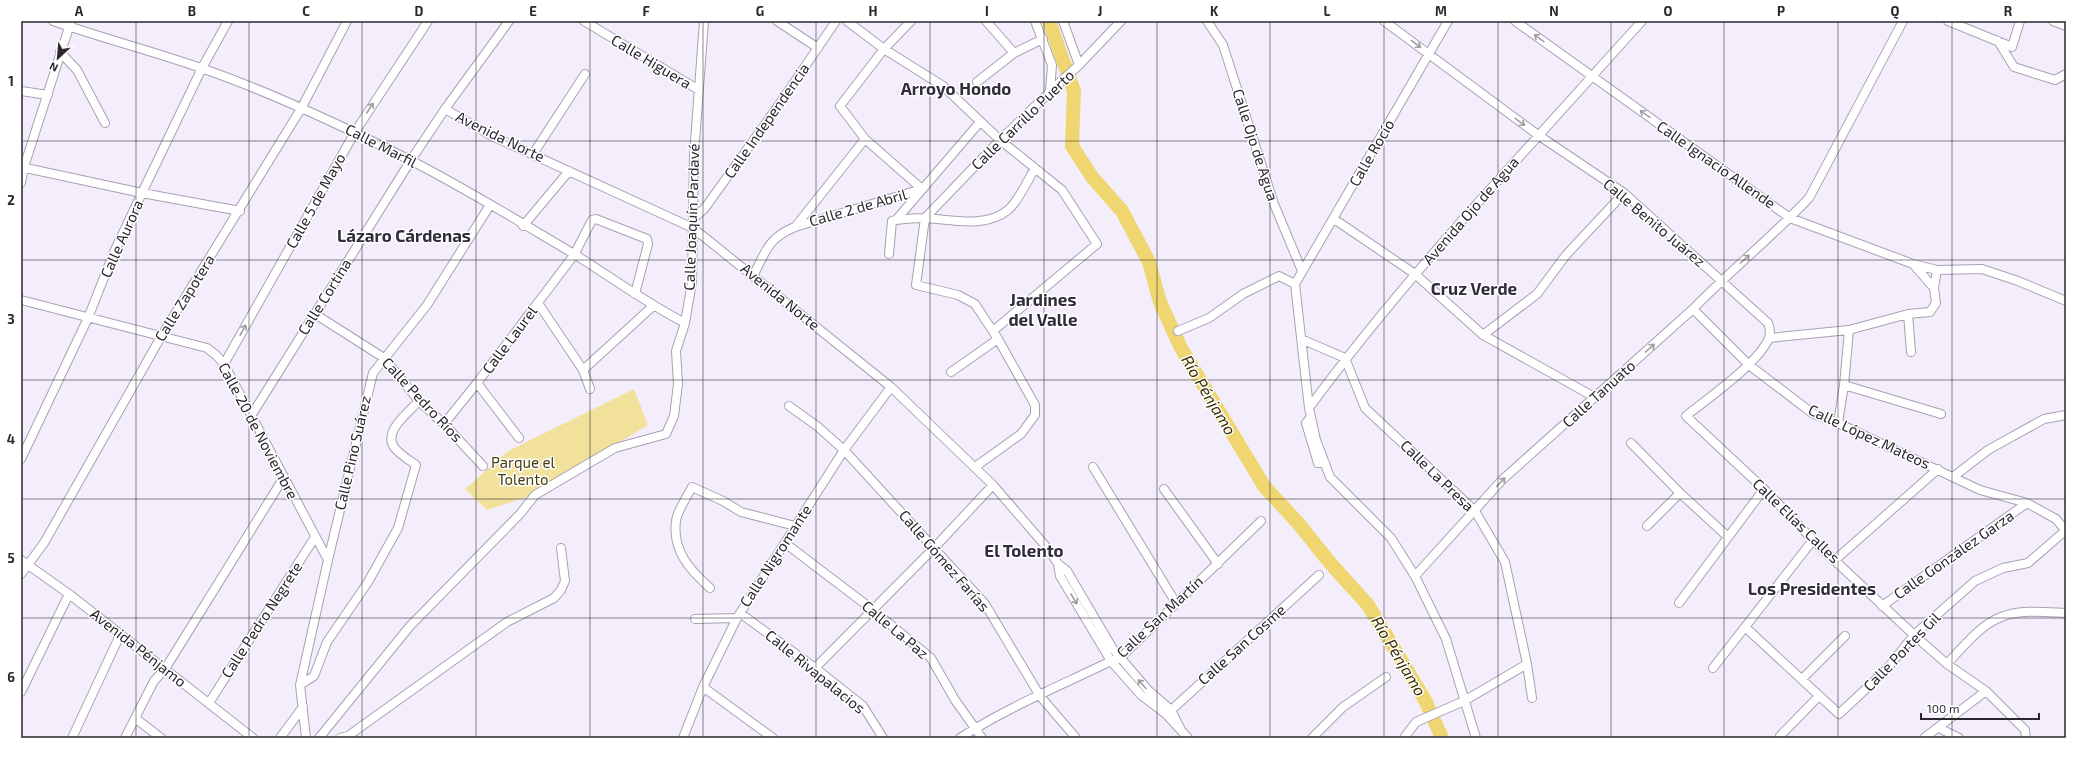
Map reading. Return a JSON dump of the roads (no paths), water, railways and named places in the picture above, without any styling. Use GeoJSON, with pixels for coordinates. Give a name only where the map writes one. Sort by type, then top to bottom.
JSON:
{"type":"FeatureCollection","features":[{"type":"Feature","properties":{"kind":"street","name":"Calle Marfil"},"geometry":{"type":"LineString","coordinates":[[53,21],[70,24],[202,68],[302,107],[355,132],[411,160],[523,226],[574,254],[653,306],[685,323]]}},
{"type":"Feature","properties":{"kind":"street","name":"Calle Aurora"},"geometry":{"type":"LineString","coordinates":[[21,459],[88,318],[114,252],[202,68],[228,21]]}},
{"type":"Feature","properties":{"kind":"street","name":"Calle Zapotera"},"geometry":{"type":"LineString","coordinates":[[21,574],[25,562],[44,543],[162,335],[240,211],[302,107],[347,21]]}},
{"type":"Feature","properties":{"kind":"street","name":"Calle 5 de Mayo"},"geometry":{"type":"LineString","coordinates":[[224,364],[355,132],[428,21]]}},
{"type":"Feature","properties":{"kind":"street","name":"Calle Cortina"},"geometry":{"type":"LineString","coordinates":[[251,416],[411,160],[445,109],[509,21]]}},
{"type":"Feature","properties":{"kind":"street","name":"Calle Higuera"},"geometry":{"type":"LineString","coordinates":[[584,21],[699,90]]}},
{"type":"Feature","properties":{"kind":"street","name":"Calle Joaquín Pardavé"},"geometry":{"type":"LineString","coordinates":[[318,738],[410,626],[520,514],[535,495],[615,448],[666,434],[674,416],[678,384],[676,351],[685,323],[692,282],[694,155],[704,21]]}},
{"type":"Feature","properties":{"kind":"street"},"geometry":{"type":"LineString","coordinates":[[777,21],[818,48]]}},
{"type":"Feature","properties":{"kind":"street","name":"Calle Independencia"},"geometry":{"type":"LineString","coordinates":[[693,219],[706,208],[836,21]]}},
{"type":"Feature","properties":{"kind":"street"},"geometry":{"type":"LineString","coordinates":[[848,21],[884,49],[943,86],[1000,140],[1062,190],[1097,244],[993,330]]}},
{"type":"Feature","properties":{"kind":"street"},"geometry":{"type":"LineString","coordinates":[[912,21],[884,49],[840,106],[865,139],[922,190]]}},
{"type":"Feature","properties":{"kind":"street"},"geometry":{"type":"LineString","coordinates":[[986,21],[1014,53]]}},
{"type":"Feature","properties":{"kind":"street"},"geometry":{"type":"LineString","coordinates":[[1035,21],[1052,65],[1050,91]]}},
{"type":"Feature","properties":{"kind":"street"},"geometry":{"type":"LineString","coordinates":[[1062,21],[1079,65]]}},
{"type":"Feature","properties":{"kind":"street","name":"Calle Carrillo Puerto"},"geometry":{"type":"LineString","coordinates":[[925,218],[1000,140],[1079,65],[1121,21]]}},
{"type":"Feature","properties":{"kind":"street","name":"Calle Ojo de Agua"},"geometry":{"type":"LineString","coordinates":[[1207,21],[1223,45],[1274,204],[1302,270]]}},
{"type":"Feature","properties":{"kind":"street","name":"Calle Benito Juárez"},"geometry":{"type":"LineString","coordinates":[[1384,21],[1538,135],[1624,193],[1768,323],[1770,330],[1768,338]]}},
{"type":"Feature","properties":{"kind":"street","name":"Calle Rocío"},"geometry":{"type":"LineString","coordinates":[[1295,284],[1448,21]]}},
{"type":"Feature","properties":{"kind":"street","name":"Calle Ignacio Allende"},"geometry":{"type":"LineString","coordinates":[[1515,21],[1790,218],[1914,264],[1937,270],[1982,270],[2018,281],[2066,301]]}},
{"type":"Feature","properties":{"kind":"street","name":"Avenida Ojo de Agua"},"geometry":{"type":"LineString","coordinates":[[1309,408],[1345,358],[1416,274],[1538,135],[1642,21]]}},
{"type":"Feature","properties":{"kind":"street","name":"Calle Tanuato"},"geometry":{"type":"LineString","coordinates":[[1415,576],[1502,480],[1596,398],[1693,309],[1722,280],[1790,218],[1809,198],[1903,21]]}},
{"type":"Feature","properties":{"kind":"street"},"geometry":{"type":"LineString","coordinates":[[1948,21],[2012,47],[2020,21]]}},
{"type":"Feature","properties":{"kind":"street"},"geometry":{"type":"LineString","coordinates":[[2053,21],[2066,26]]}},
{"type":"Feature","properties":{"kind":"street"},"geometry":{"type":"LineString","coordinates":[[21,183],[22,167],[48,95],[60,52],[70,24]]}},
{"type":"Feature","properties":{"kind":"street"},"geometry":{"type":"LineString","coordinates":[[977,82],[1014,53],[1043,39]]}},
{"type":"Feature","properties":{"kind":"street"},"geometry":{"type":"LineString","coordinates":[[1998,41],[2014,67],[2055,80],[2066,74]]}},
{"type":"Feature","properties":{"kind":"street"},"geometry":{"type":"LineString","coordinates":[[60,52],[77,70],[105,123]]}},
{"type":"Feature","properties":{"kind":"street"},"geometry":{"type":"LineString","coordinates":[[533,154],[585,74]]}},
{"type":"Feature","properties":{"kind":"street"},"geometry":{"type":"LineString","coordinates":[[21,90],[48,95]]}},
{"type":"Feature","properties":{"kind":"street","name":"Avenida Norte"},"geometry":{"type":"LineString","coordinates":[[445,109],[492,136],[693,228],[892,387],[993,485],[1049,550],[1058,564],[1067,571],[1120,658],[1168,712],[1188,738]]}},
{"type":"Feature","properties":{"kind":"street","name":"Calle 2 de Abril"},"geometry":{"type":"LineString","coordinates":[[894,220],[922,190],[980,122]]}},
{"type":"Feature","properties":{"kind":"street"},"geometry":{"type":"LineString","coordinates":[[795,227],[865,139]]}},
{"type":"Feature","properties":{"kind":"street"},"geometry":{"type":"LineString","coordinates":[[22,167],[142,193],[240,211]]}},
{"type":"Feature","properties":{"kind":"street"},"geometry":{"type":"LineString","coordinates":[[890,254],[894,220],[925,218],[961,222],[982,220],[1000,216],[1010,209],[1034,168]]}},
{"type":"Feature","properties":{"kind":"street"},"geometry":{"type":"LineString","coordinates":[[523,226],[569,170]]}},
{"type":"Feature","properties":{"kind":"street","name":"Calle 2 de Abril"},"geometry":{"type":"LineString","coordinates":[[753,276],[771,241],[781,232],[922,190]]}},
{"type":"Feature","properties":{"kind":"street"},"geometry":{"type":"LineString","coordinates":[[1483,335],[1537,294],[1566,254],[1624,193]]}},
{"type":"Feature","properties":{"kind":"street","name":"Calle Pino Suárez"},"geometry":{"type":"LineString","coordinates":[[306,736],[300,685],[328,560],[373,373],[427,304],[490,206]]}},
{"type":"Feature","properties":{"kind":"street"},"geometry":{"type":"LineString","coordinates":[[925,218],[916,285],[958,295],[975,304],[993,330],[1035,405],[1035,415],[1021,434],[975,467]]}},
{"type":"Feature","properties":{"kind":"street","name":"Calle Laurel"},"geometry":{"type":"LineString","coordinates":[[444,424],[477,383],[574,254],[592,220],[596,219],[647,239],[648,244],[635,294]]}},
{"type":"Feature","properties":{"kind":"street"},"geometry":{"type":"LineString","coordinates":[[1334,219],[1416,274],[1483,335],[1596,398]]}},
{"type":"Feature","properties":{"kind":"street"},"geometry":{"type":"LineString","coordinates":[[1914,264],[1934,288]]}},
{"type":"Feature","properties":{"kind":"street"},"geometry":{"type":"LineString","coordinates":[[1749,365],[1768,338],[1849,330],[1908,314],[1930,312],[1934,309],[1936,303],[1934,288],[1937,270]]}},
{"type":"Feature","properties":{"kind":"street"},"geometry":{"type":"LineString","coordinates":[[1178,331],[1209,318],[1243,294],[1279,276],[1295,284],[1309,408],[1316,440],[1330,477],[1391,538],[1415,576],[1446,639],[1476,738]]}},
{"type":"Feature","properties":{"kind":"street","name":"Calle 20 de Noviembre"},"geometry":{"type":"LineString","coordinates":[[21,300],[88,318],[162,335],[206,348],[216,355],[224,364],[328,560]]}},
{"type":"Feature","properties":{"kind":"street"},"geometry":{"type":"LineString","coordinates":[[538,303],[583,370],[590,389]]}},
{"type":"Feature","properties":{"kind":"street"},"geometry":{"type":"LineString","coordinates":[[583,370],[653,306]]}},
{"type":"Feature","properties":{"kind":"street","name":"Calle López Mateos"},"geometry":{"type":"LineString","coordinates":[[1693,309],[1749,365],[1812,413],[1838,423],[1980,490],[2027,503],[2056,520],[2066,530]]}},
{"type":"Feature","properties":{"kind":"street","name":"Calle Pedro Ríos"},"geometry":{"type":"LineString","coordinates":[[315,314],[384,358],[419,401],[444,424],[483,466]]}},
{"type":"Feature","properties":{"kind":"street"},"geometry":{"type":"LineString","coordinates":[[1908,314],[1911,352]]}},
{"type":"Feature","properties":{"kind":"street"},"geometry":{"type":"LineString","coordinates":[[1838,423],[1844,385],[1849,330]]}},
{"type":"Feature","properties":{"kind":"street"},"geometry":{"type":"LineString","coordinates":[[951,372],[998,339]]}},
{"type":"Feature","properties":{"kind":"street"},"geometry":{"type":"LineString","coordinates":[[1301,339],[1345,358]]}},
{"type":"Feature","properties":{"kind":"street","name":"Calle La Presa"},"geometry":{"type":"LineString","coordinates":[[1345,358],[1365,408],[1475,511],[1505,562],[1527,664],[1532,698]]}},
{"type":"Feature","properties":{"kind":"street","name":"Calle Elías Calles"},"geometry":{"type":"LineString","coordinates":[[1749,365],[1686,416],[1764,489],[1813,540],[1914,636],[1947,664],[1986,691],[2025,730],[2026,738]]}},
{"type":"Feature","properties":{"kind":"street"},"geometry":{"type":"LineString","coordinates":[[477,383],[519,438]]}},
{"type":"Feature","properties":{"kind":"street"},"geometry":{"type":"LineString","coordinates":[[1844,385],[1941,414]]}},
{"type":"Feature","properties":{"kind":"street","name":"Calle Nigromante"},"geometry":{"type":"LineString","coordinates":[[683,738],[703,687],[738,615],[844,450],[892,387]]}},
{"type":"Feature","properties":{"kind":"street"},"geometry":{"type":"LineString","coordinates":[[300,685],[314,676],[327,642],[368,582],[398,528],[416,465],[395,448],[391,441],[393,430],[419,401]]}},
{"type":"Feature","properties":{"kind":"street","name":"Calle Gómez Farías"},"geometry":{"type":"LineString","coordinates":[[789,406],[817,426],[844,450],[984,604],[1040,696],[1076,738]]}},
{"type":"Feature","properties":{"kind":"street"},"geometry":{"type":"LineString","coordinates":[[1953,477],[1988,450],[2044,419],[2066,415]]}},
{"type":"Feature","properties":{"kind":"street"},"geometry":{"type":"LineString","coordinates":[[1631,442],[1680,493],[1727,536]]}},
{"type":"Feature","properties":{"kind":"street"},"geometry":{"type":"LineString","coordinates":[[1093,467],[1176,603]]}},
{"type":"Feature","properties":{"kind":"street"},"geometry":{"type":"LineString","coordinates":[[1835,560],[1938,469]]}},
{"type":"Feature","properties":{"kind":"street"},"geometry":{"type":"LineString","coordinates":[[125,738],[154,681],[165,669],[284,477]]}},
{"type":"Feature","properties":{"kind":"street"},"geometry":{"type":"LineString","coordinates":[[815,668],[934,548],[993,485]]}},
{"type":"Feature","properties":{"kind":"street"},"geometry":{"type":"LineString","coordinates":[[710,588],[692,571],[677,549],[676,520],[692,487],[723,501],[741,512],[795,526]]}},
{"type":"Feature","properties":{"kind":"street"},"geometry":{"type":"LineString","coordinates":[[1164,489],[1218,564]]}},
{"type":"Feature","properties":{"kind":"street"},"geometry":{"type":"LineString","coordinates":[[1679,603],[1727,536],[1764,489]]}},
{"type":"Feature","properties":{"kind":"street"},"geometry":{"type":"LineString","coordinates":[[1647,526],[1680,493]]}},
{"type":"Feature","properties":{"kind":"street","name":"Calle González Garza"},"geometry":{"type":"LineString","coordinates":[[1882,606],[2027,503]]}},
{"type":"Feature","properties":{"kind":"street","name":"Calle San Martín"},"geometry":{"type":"LineString","coordinates":[[960,738],[974,729],[1040,696],[1120,658],[1261,521]]}},
{"type":"Feature","properties":{"kind":"street","name":"Calle Portes Gil"},"geometry":{"type":"LineString","coordinates":[[1819,696],[1839,714],[1886,670],[1914,636],[1975,580],[2003,568],[2028,563],[2066,530]]}},
{"type":"Feature","properties":{"kind":"street","name":"Calle Pedro Negrete"},"geometry":{"type":"LineString","coordinates":[[209,703],[315,537]]}},
{"type":"Feature","properties":{"kind":"street"},"geometry":{"type":"LineString","coordinates":[[1713,668],[1813,540]]}},
{"type":"Feature","properties":{"kind":"street","name":"Calle La Paz"},"geometry":{"type":"LineString","coordinates":[[785,543],[873,610],[931,658],[955,700],[974,729],[982,738]]}},
{"type":"Feature","properties":{"kind":"street"},"geometry":{"type":"LineString","coordinates":[[340,738],[348,736],[507,622],[554,598],[561,590],[565,581],[561,548]]}},
{"type":"Feature","properties":{"kind":"street","name":"Avenida Pénjamo"},"geometry":{"type":"LineString","coordinates":[[25,562],[69,594],[253,738]]}},
{"type":"Feature","properties":{"kind":"street","name":"Avenida Norte"},"geometry":{"type":"LineString","coordinates":[[1058,564],[1060,576],[1111,661],[1141,695],[1168,712]]}},
{"type":"Feature","properties":{"kind":"street","name":"Calle San Cosme"},"geometry":{"type":"LineString","coordinates":[[1168,712],[1318,575]]}},
{"type":"Feature","properties":{"kind":"street"},"geometry":{"type":"LineString","coordinates":[[21,692],[69,594]]}},
{"type":"Feature","properties":{"kind":"street"},"geometry":{"type":"LineString","coordinates":[[1947,664],[1982,629],[2000,617],[2025,612],[2066,613]]}},
{"type":"Feature","properties":{"kind":"street"},"geometry":{"type":"LineString","coordinates":[[695,619],[738,615]]}},
{"type":"Feature","properties":{"kind":"street","name":"Calle Rivapalacios"},"geometry":{"type":"LineString","coordinates":[[738,615],[815,668],[863,706],[884,738]]}},
{"type":"Feature","properties":{"kind":"street"},"geometry":{"type":"LineString","coordinates":[[1745,627],[1819,696],[1780,736]]}},
{"type":"Feature","properties":{"kind":"street"},"geometry":{"type":"LineString","coordinates":[[72,738],[120,635]]}},
{"type":"Feature","properties":{"kind":"street"},"geometry":{"type":"LineString","coordinates":[[1802,679],[1845,636]]}},
{"type":"Feature","properties":{"kind":"street"},"geometry":{"type":"LineString","coordinates":[[1404,738],[1416,722],[1464,701],[1527,664]]}},
{"type":"Feature","properties":{"kind":"street"},"geometry":{"type":"LineString","coordinates":[[1312,738],[1342,707],[1386,677]]}},
{"type":"Feature","properties":{"kind":"street"},"geometry":{"type":"LineString","coordinates":[[703,687],[773,738]]}},
{"type":"Feature","properties":{"kind":"street"},"geometry":{"type":"LineString","coordinates":[[1924,738],[1986,691]]}},
{"type":"Feature","properties":{"kind":"street"},"geometry":{"type":"LineString","coordinates":[[280,738],[303,707]]}},
{"type":"Feature","properties":{"kind":"street"},"geometry":{"type":"LineString","coordinates":[[134,718],[161,738]]}},
{"type":"Feature","properties":{"kind":"street"},"geometry":{"type":"LineString","coordinates":[[1939,728],[1959,738]]}},
{"type":"Feature","properties":{"kind":"street"},"geometry":{"type":"LineString","coordinates":[[306,736],[318,738]]}},
{"type":"Feature","properties":{"kind":"waterway","name":"Río Pénjamo"},"geometry":{"type":"LineString","coordinates":[[1049,21],[1074,91],[1072,146],[1092,177],[1122,211],[1149,262],[1160,302],[1181,348],[1264,486],[1298,523],[1331,564],[1368,605],[1425,700],[1442,738]]}},
{"type":"Feature","properties":{"kind":"district","name":"Arroyo Hondo"},"geometry":{"type":"Point","coordinates":[956,89]}},
{"type":"Feature","properties":{"kind":"district","name":"Lázaro Cárdenas"},"geometry":{"type":"Point","coordinates":[404,236]}},
{"type":"Feature","properties":{"kind":"district","name":"Cruz Verde"},"geometry":{"type":"Point","coordinates":[1474,289]}},
{"type":"Feature","properties":{"kind":"district","name":"Jardines del Valle"},"geometry":{"type":"Point","coordinates":[1043,310]}},
{"type":"Feature","properties":{"kind":"district","name":"El Tolento"},"geometry":{"type":"Point","coordinates":[1024,551]}},
{"type":"Feature","properties":{"kind":"district","name":"Los Presidentes"},"geometry":{"type":"Point","coordinates":[1812,589]}},
{"type":"Feature","properties":{"kind":"park label","name":"Parque el Tolento"},"geometry":{"type":"Point","coordinates":[523,472]}}]}
